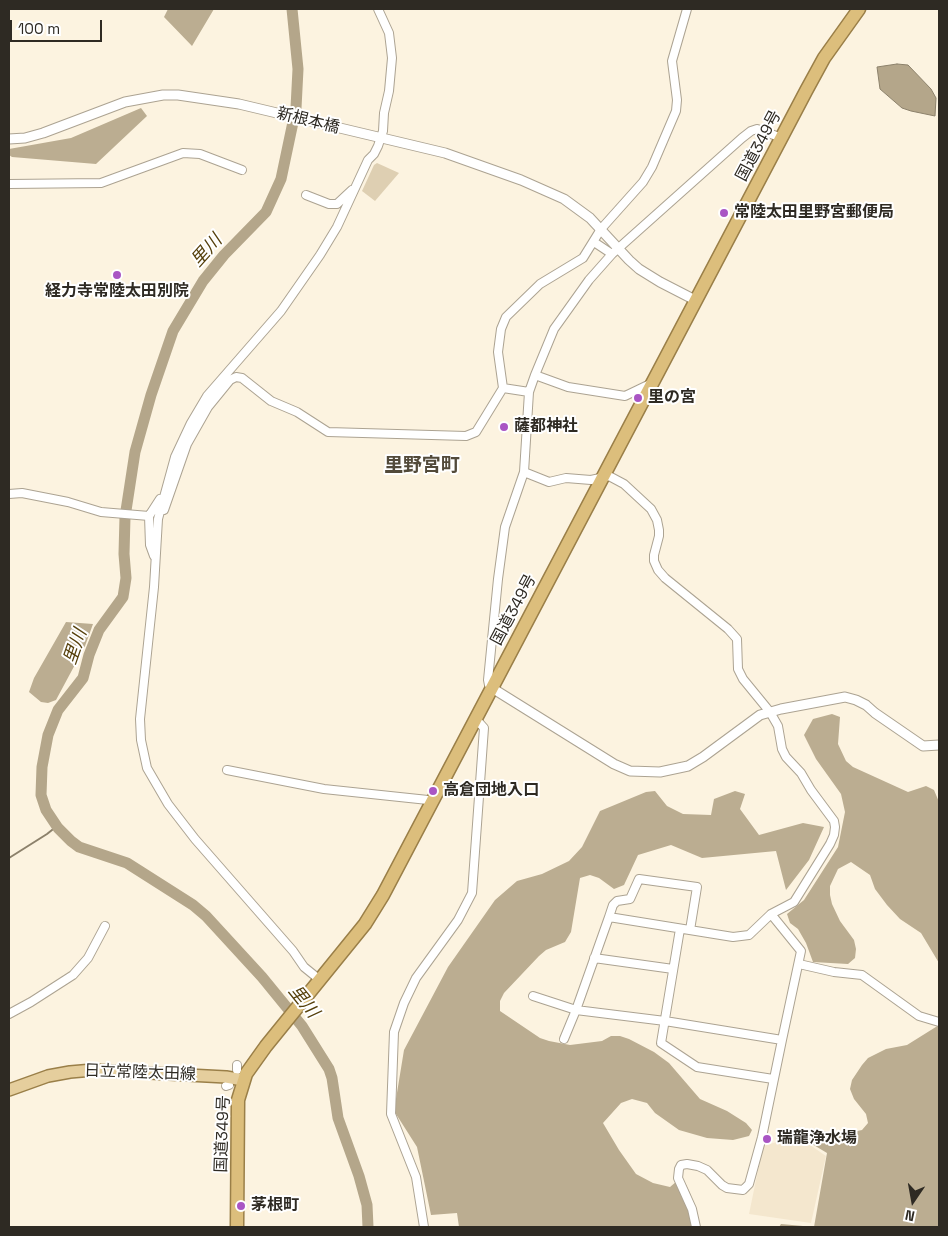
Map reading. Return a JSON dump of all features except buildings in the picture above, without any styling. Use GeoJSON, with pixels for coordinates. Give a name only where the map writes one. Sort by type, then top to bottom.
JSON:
{"type":"FeatureCollection","features":[{"type":"Feature","properties":{"kind":"highway","name":"国道349号"},"geometry":{"type":"LineString","coordinates":[[237,1227],[239,1072],[253,1063],[372,913],[824,58],[859,9]]}},
{"type":"Feature","properties":{"kind":"main road","name":"日立常陸太田線"},"geometry":{"type":"LineString","coordinates":[[9,1090],[48,1076],[93,1070],[226,1077],[239,1072]]}},
{"type":"Feature","properties":{"kind":"street"},"geometry":{"type":"LineString","coordinates":[[317,983],[293,951],[195,839],[168,804],[147,768],[141,740],[140,719],[156,563],[158,522],[175,457],[209,393],[262,334],[299,287],[337,227],[368,160],[374,154],[383,131],[392,58],[389,33],[378,9]]}},
{"type":"Feature","properties":{"kind":"street"},"geometry":{"type":"LineString","coordinates":[[209,393],[236,377],[242,378],[271,401],[297,412],[328,432],[466,436],[476,432],[503,388],[498,352],[501,329],[506,317],[540,284],[583,258],[601,229],[643,182],[652,167],[672,122],[678,100],[672,60],[687,9]]}},
{"type":"Feature","properties":{"kind":"street","name":"新根本橋"},"geometry":{"type":"LineString","coordinates":[[9,139],[25,138],[43,133],[125,102],[144,98],[178,95],[239,104],[445,153],[529,183],[564,199],[590,218],[601,229],[616,252],[660,282],[695,300]]}},
{"type":"Feature","properties":{"kind":"street"},"geometry":{"type":"LineString","coordinates":[[782,138],[757,129],[751,131],[616,252],[584,287],[554,328],[529,392],[524,472],[505,527],[488,685],[614,764],[630,771],[660,772],[688,766],[704,757],[760,715],[845,697],[856,700],[866,706],[922,746],[939,745]]}},
{"type":"Feature","properties":{"kind":"street"},"geometry":{"type":"LineString","coordinates":[[9,184],[101,183],[183,153],[200,154],[242,170]]}},
{"type":"Feature","properties":{"kind":"street"},"geometry":{"type":"LineString","coordinates":[[306,195],[329,204],[337,204],[355,187]]}},
{"type":"Feature","properties":{"kind":"street"},"geometry":{"type":"LineString","coordinates":[[594,242],[616,252]]}},
{"type":"Feature","properties":{"kind":"street"},"geometry":{"type":"LineString","coordinates":[[535,375],[568,387],[625,396],[652,383]]}},
{"type":"Feature","properties":{"kind":"street"},"geometry":{"type":"LineString","coordinates":[[158,522],[169,498],[187,444],[208,407],[230,380]]}},
{"type":"Feature","properties":{"kind":"street"},"geometry":{"type":"LineString","coordinates":[[503,388],[529,392]]}},
{"type":"Feature","properties":{"kind":"street"},"geometry":{"type":"LineString","coordinates":[[524,472],[549,482],[566,478],[591,480],[602,476],[609,476],[624,484],[651,509],[657,520],[659,530],[654,555],[654,561],[658,570],[665,578],[728,629],[737,639],[738,669],[749,688],[770,712],[778,726],[782,749],[786,756],[801,773],[834,821],[834,835],[830,844],[794,902],[771,914],[748,935],[742,937],[680,929],[609,917]]}},
{"type":"Feature","properties":{"kind":"street"},"geometry":{"type":"LineString","coordinates":[[9,494],[22,493],[46,497],[101,512],[146,516]]}},
{"type":"Feature","properties":{"kind":"street"},"geometry":{"type":"LineString","coordinates":[[156,563],[150,545],[146,516],[164,494]]}},
{"type":"Feature","properties":{"kind":"street"},"geometry":{"type":"LineString","coordinates":[[424,1227],[416,1178],[391,1114],[394,1032],[404,1003],[416,978],[458,920],[472,894],[484,728],[476,719]]}},
{"type":"Feature","properties":{"kind":"street"},"geometry":{"type":"LineString","coordinates":[[227,770],[324,789],[428,800],[432,802]]}},
{"type":"Feature","properties":{"kind":"street"},"geometry":{"type":"LineString","coordinates":[[564,1039],[613,905],[617,901],[630,899],[639,879],[696,887],[690,930]]}},
{"type":"Feature","properties":{"kind":"street"},"geometry":{"type":"LineString","coordinates":[[696,1227],[692,1209],[678,1178],[681,1165],[698,1166],[707,1170],[727,1188],[743,1190],[749,1184],[762,1137],[801,951],[771,914]]}},
{"type":"Feature","properties":{"kind":"street"},"geometry":{"type":"LineString","coordinates":[[9,1014],[73,975],[88,958],[106,926]]}},
{"type":"Feature","properties":{"kind":"street"},"geometry":{"type":"LineString","coordinates":[[680,929],[661,1043],[697,1067],[773,1079]]}},
{"type":"Feature","properties":{"kind":"street"},"geometry":{"type":"LineString","coordinates":[[594,958],[673,969]]}},
{"type":"Feature","properties":{"kind":"street"},"geometry":{"type":"LineString","coordinates":[[799,964],[834,972],[862,975],[919,1016],[939,1022]]}},
{"type":"Feature","properties":{"kind":"street"},"geometry":{"type":"LineString","coordinates":[[533,996],[576,1010],[665,1021],[782,1040]]}},
{"type":"Feature","properties":{"kind":"shaded area"},"geometry":{"type":"Polygon","coordinates":[[[168,9],[214,9],[192,46],[164,17],[168,9]]]}},
{"type":"Feature","properties":{"kind":"shaded area"},"geometry":{"type":"Polygon","coordinates":[[[897,64],[908,65],[931,89],[936,98],[935,116],[902,108],[880,89],[877,67],[897,64]]]}},
{"type":"Feature","properties":{"kind":"shaded area"},"geometry":{"type":"Polygon","coordinates":[[[141,108],[147,116],[96,164],[12,157],[9,155],[9,149],[71,138],[141,108]]]}},
{"type":"Feature","properties":{"kind":"shaded area"},"geometry":{"type":"Polygon","coordinates":[[[377,163],[399,173],[375,201],[362,191],[374,165],[377,163]]]}},
{"type":"Feature","properties":{"kind":"shaded area"},"geometry":{"type":"Polygon","coordinates":[[[66,622],[93,624],[85,646],[56,700],[48,703],[41,702],[29,692],[34,678],[66,622]]]}},
{"type":"Feature","properties":{"kind":"shaded area"},"geometry":{"type":"Polygon","coordinates":[[[832,714],[840,717],[838,744],[846,761],[853,767],[908,792],[926,786],[934,790],[939,802],[939,963],[921,933],[900,919],[875,889],[870,875],[851,862],[838,869],[830,886],[830,895],[840,921],[854,940],[855,958],[848,964],[813,962],[798,929],[790,923],[787,914],[804,900],[838,847],[845,812],[841,794],[816,759],[804,735],[813,719],[832,714]]]}},
{"type":"Feature","properties":{"kind":"shaded area"},"geometry":{"type":"Polygon","coordinates":[[[655,791],[667,806],[683,814],[711,815],[714,799],[735,791],[745,794],[740,809],[759,835],[803,823],[824,827],[809,860],[786,890],[776,851],[702,858],[671,845],[638,855],[624,885],[614,889],[599,878],[590,875],[580,878],[571,932],[565,942],[546,950],[504,993],[500,1001],[500,1011],[540,1038],[549,1041],[570,1045],[602,1041],[611,1036],[629,1039],[654,1052],[669,1063],[700,1099],[727,1111],[746,1123],[752,1130],[749,1136],[733,1140],[707,1138],[679,1130],[655,1113],[647,1103],[632,1099],[621,1103],[603,1123],[636,1174],[653,1183],[670,1187],[677,1181],[686,1185],[690,1193],[695,1227],[459,1227],[457,1213],[431,1215],[417,1147],[396,1114],[395,1105],[404,1050],[448,967],[495,900],[517,881],[542,874],[569,861],[582,847],[600,811],[646,792],[655,791]]]}},
{"type":"Feature","properties":{"kind":"shaded area"},"geometry":{"type":"Polygon","coordinates":[[[939,1025],[939,1227],[814,1227],[827,1153],[807,1141],[809,1129],[844,1134],[862,1130],[868,1123],[866,1114],[854,1099],[850,1089],[852,1080],[862,1065],[868,1058],[886,1049],[907,1045],[939,1025]]]}},
{"type":"Feature","properties":{"kind":"shaded area","name":"瑞龍浄水場"},"geometry":{"type":"Polygon","coordinates":[[[797,1136],[826,1156],[811,1223],[749,1214],[763,1146],[797,1136]]]}},
{"type":"Feature","properties":{"kind":"shaded area"},"geometry":{"type":"Polygon","coordinates":[[[781,1224],[814,1227],[779,1227],[781,1224]]]}},
{"type":"Feature","properties":{"kind":"waterway","name":"里川"},"geometry":{"type":"LineString","coordinates":[[292,9],[298,69],[296,108],[281,179],[266,212],[224,255],[203,281],[173,331],[151,395],[135,452],[125,517],[124,554],[126,578],[123,597],[99,630],[89,655],[83,678],[58,710],[48,735],[42,767],[41,795],[46,810],[58,828],[79,847],[127,863],[193,905],[206,916],[262,977],[302,1026],[329,1069],[332,1078],[338,1118],[359,1176],[367,1205],[368,1227]]}},
{"type":"Feature","properties":{"kind":"waterway"},"geometry":{"type":"LineString","coordinates":[[9,858],[57,826]]}},
{"type":"Feature","properties":{"kind":"place","name":"常陸太田里野宮郵便局"},"geometry":{"type":"Point","coordinates":[724,213]}},
{"type":"Feature","properties":{"kind":"place","name":"経力寺常陸太田別院"},"geometry":{"type":"Point","coordinates":[117,275]}},
{"type":"Feature","properties":{"kind":"place","name":"里の宮"},"geometry":{"type":"Point","coordinates":[638,398]}},
{"type":"Feature","properties":{"kind":"place","name":"薩都神社"},"geometry":{"type":"Point","coordinates":[504,427]}},
{"type":"Feature","properties":{"kind":"place","name":"高倉団地入口"},"geometry":{"type":"Point","coordinates":[433,791]}},
{"type":"Feature","properties":{"kind":"place","name":"瑞龍浄水場"},"geometry":{"type":"Point","coordinates":[767,1139]}},
{"type":"Feature","properties":{"kind":"place","name":"茅根町"},"geometry":{"type":"Point","coordinates":[241,1206]}},
{"type":"Feature","properties":{"kind":"district","name":"里野宮町"},"geometry":{"type":"Point","coordinates":[422,466]}}]}
